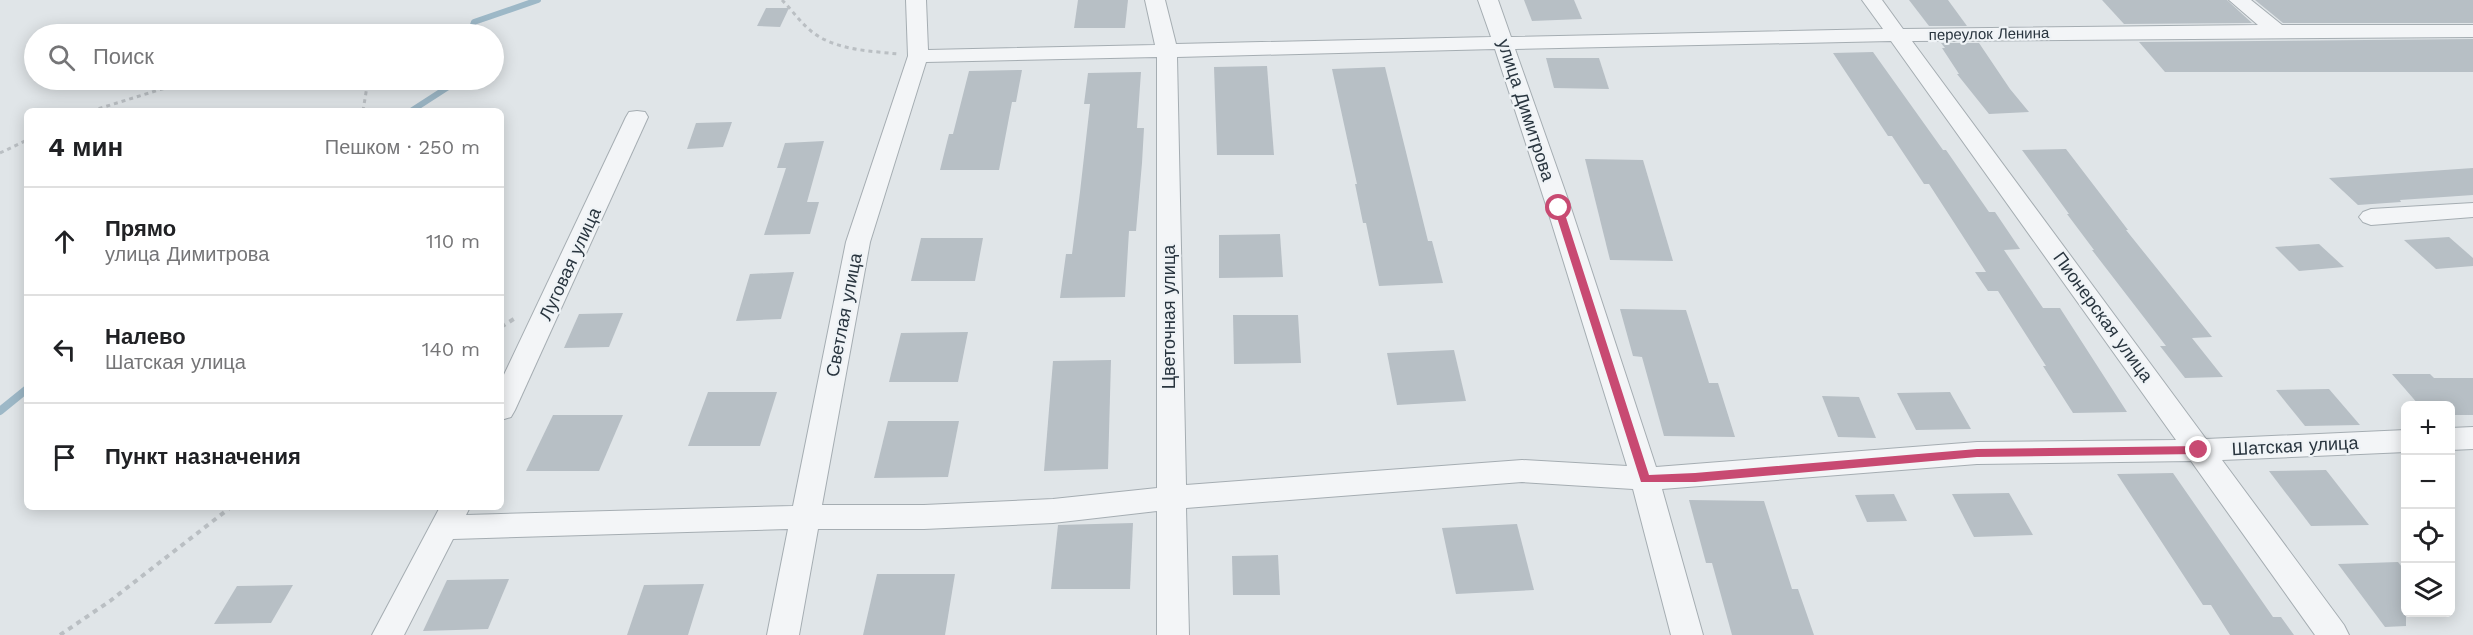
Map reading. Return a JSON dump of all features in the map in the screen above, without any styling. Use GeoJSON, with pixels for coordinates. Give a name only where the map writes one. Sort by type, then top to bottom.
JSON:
{"type":"FeatureCollection","features":[{"type":"Feature","properties":{"kind":"street","name":"Светлая улица"},"geometry":{"type":"LineString","coordinates":[[783,635],[858,242],[918,56],[916,0]]}},
{"type":"Feature","properties":{"kind":"street","name":"Цветочная улица"},"geometry":{"type":"LineString","coordinates":[[1155,0],[1167,51],[1173,635]]}},
{"type":"Feature","properties":{"kind":"street","name":"улица Димитрова"},"geometry":{"type":"LineString","coordinates":[[1488,0],[1505,43],[1645,479],[1687,635]]}},
{"type":"Feature","properties":{"kind":"street","name":"Пионерская улица"},"geometry":{"type":"LineString","coordinates":[[1872,0],[2333,635]]}},
{"type":"Feature","properties":{"kind":"street"},"geometry":{"type":"LineString","coordinates":[[2239,0],[2276,30]]}},
{"type":"Feature","properties":{"kind":"street","name":"переулок Ленина"},"geometry":{"type":"LineString","coordinates":[[918,56],[1897,35],[2276,30],[2473,31]]}},
{"type":"Feature","properties":{"kind":"street","name":"Луговая улица"},"geometry":{"type":"LineString","coordinates":[[504,404],[637,117]]}},
{"type":"Feature","properties":{"kind":"street"},"geometry":{"type":"LineString","coordinates":[[2371,217],[2473,210]]}},
{"type":"Feature","properties":{"kind":"street"},"geometry":{"type":"LineString","coordinates":[[2455,439],[2473,438]]}},
{"type":"Feature","properties":{"kind":"street","name":"Шатская улица"},"geometry":{"type":"LineString","coordinates":[[450,517],[924,517],[1053,511],[1170,498],[1522,471],[1645,479],[1707,476],[1977,453],[2199,450],[2401,441]]}},
{"type":"Feature","properties":{"kind":"street"},"geometry":{"type":"LineString","coordinates":[[388,635],[450,517]]}},
{"type":"Feature","properties":{"kind":"path"},"geometry":{"type":"LineString","coordinates":[[782,0],[805,27],[825,40],[865,50],[918,56]]}},
{"type":"Feature","properties":{"kind":"path"},"geometry":{"type":"LineString","coordinates":[[101,108],[159,90]]}},
{"type":"Feature","properties":{"kind":"path"},"geometry":{"type":"LineString","coordinates":[[363,108],[366,90]]}},
{"type":"Feature","properties":{"kind":"path"},"geometry":{"type":"LineString","coordinates":[[0,153],[24,141]]}},
{"type":"Feature","properties":{"kind":"path"},"geometry":{"type":"LineString","coordinates":[[60,635],[110,601],[227,510]]}},
{"type":"Feature","properties":{"kind":"building"},"geometry":{"type":"Polygon","coordinates":[[[1078,0],[1128,0],[1125,28],[1074,28],[1078,0]]]}},
{"type":"Feature","properties":{"kind":"building"},"geometry":{"type":"Polygon","coordinates":[[[1524,0],[1574,0],[1582,19],[1532,21],[1524,0]]]}},
{"type":"Feature","properties":{"kind":"building"},"geometry":{"type":"Polygon","coordinates":[[[1909,0],[1948,0],[1967,26],[1929,26],[1909,0]]]}},
{"type":"Feature","properties":{"kind":"building"},"geometry":{"type":"Polygon","coordinates":[[[2102,0],[2227,0],[2252,23],[2124,24],[2102,0]]]}},
{"type":"Feature","properties":{"kind":"building"},"geometry":{"type":"Polygon","coordinates":[[[2255,0],[2473,0],[2473,23],[2283,23],[2255,0]]]}},
{"type":"Feature","properties":{"kind":"building"},"geometry":{"type":"Polygon","coordinates":[[[766,8],[789,8],[780,27],[757,26],[766,8]]]}},
{"type":"Feature","properties":{"kind":"building"},"geometry":{"type":"Polygon","coordinates":[[[2473,39],[2473,72],[2165,72],[2139,42],[2473,39]]]}},
{"type":"Feature","properties":{"kind":"building"},"geometry":{"type":"Polygon","coordinates":[[[1941,43],[1979,43],[2010,89],[2029,112],[1989,114],[1957,74],[1959,74],[1941,43]]]}},
{"type":"Feature","properties":{"kind":"building"},"geometry":{"type":"Polygon","coordinates":[[[1873,52],[1989,212],[1995,212],[2020,249],[2004,250],[2043,308],[2060,308],[2127,412],[2073,413],[1998,291],[1988,291],[1975,272],[1986,272],[1929,184],[1924,184],[1892,136],[1888,136],[1833,53],[1873,52]]]}},
{"type":"Feature","properties":{"kind":"building"},"geometry":{"type":"Polygon","coordinates":[[[1546,58],[1599,58],[1609,89],[1554,88],[1546,58]]]}},
{"type":"Feature","properties":{"kind":"building"},"geometry":{"type":"Polygon","coordinates":[[[1267,66],[1274,155],[1217,155],[1214,67],[1267,66]]]}},
{"type":"Feature","properties":{"kind":"building"},"geometry":{"type":"Polygon","coordinates":[[[1385,67],[1428,241],[1432,241],[1443,283],[1379,286],[1366,223],[1363,223],[1355,184],[1357,184],[1332,69],[1385,67]]]}},
{"type":"Feature","properties":{"kind":"building"},"geometry":{"type":"Polygon","coordinates":[[[1022,70],[1016,102],[1012,102],[999,170],[940,170],[949,134],[953,134],[969,71],[1022,70]]]}},
{"type":"Feature","properties":{"kind":"building"},"geometry":{"type":"Polygon","coordinates":[[[1141,72],[1137,128],[1144,128],[1142,163],[1136,231],[1129,231],[1125,297],[1060,298],[1066,254],[1072,254],[1080,192],[1090,104],[1084,104],[1088,73],[1141,72]]]}},
{"type":"Feature","properties":{"kind":"building"},"geometry":{"type":"Polygon","coordinates":[[[732,122],[723,147],[687,149],[696,123],[732,122]]]}},
{"type":"Feature","properties":{"kind":"building"},"geometry":{"type":"Polygon","coordinates":[[[824,141],[807,202],[819,202],[810,234],[764,235],[786,168],[777,168],[785,143],[824,141]]]}},
{"type":"Feature","properties":{"kind":"building"},"geometry":{"type":"Polygon","coordinates":[[[2066,149],[2128,230],[2126,230],[2212,337],[2192,338],[2223,377],[2185,378],[2160,346],[2166,346],[2092,250],[2094,250],[2022,150],[2066,149]]]}},
{"type":"Feature","properties":{"kind":"building"},"geometry":{"type":"Polygon","coordinates":[[[1585,159],[1643,160],[1673,261],[1610,260],[1585,159]]]}},
{"type":"Feature","properties":{"kind":"building"},"geometry":{"type":"Polygon","coordinates":[[[2473,168],[2473,195],[2358,205],[2329,178],[2473,168]]]}},
{"type":"Feature","properties":{"kind":"building"},"geometry":{"type":"Polygon","coordinates":[[[1280,234],[1283,277],[1219,278],[1219,235],[1280,234]]]}},
{"type":"Feature","properties":{"kind":"building"},"geometry":{"type":"Polygon","coordinates":[[[2449,237],[2473,258],[2473,266],[2436,269],[2404,240],[2449,237]]]}},
{"type":"Feature","properties":{"kind":"building"},"geometry":{"type":"Polygon","coordinates":[[[921,238],[983,238],[975,281],[911,281],[921,238]]]}},
{"type":"Feature","properties":{"kind":"building"},"geometry":{"type":"Polygon","coordinates":[[[2319,244],[2344,267],[2299,271],[2275,247],[2319,244]]]}},
{"type":"Feature","properties":{"kind":"building"},"geometry":{"type":"Polygon","coordinates":[[[794,272],[781,319],[736,321],[750,274],[794,272]]]}},
{"type":"Feature","properties":{"kind":"building"},"geometry":{"type":"Polygon","coordinates":[[[1620,309],[1686,310],[1709,383],[1718,383],[1735,437],[1664,436],[1642,357],[1633,356],[1620,309]]]}},
{"type":"Feature","properties":{"kind":"building"},"geometry":{"type":"Polygon","coordinates":[[[623,313],[609,347],[564,348],[579,314],[623,313]]]}},
{"type":"Feature","properties":{"kind":"building"},"geometry":{"type":"Polygon","coordinates":[[[1233,315],[1298,315],[1301,363],[1234,364],[1233,315]]]}},
{"type":"Feature","properties":{"kind":"building"},"geometry":{"type":"Polygon","coordinates":[[[968,332],[958,382],[889,382],[901,333],[968,332]]]}},
{"type":"Feature","properties":{"kind":"building"},"geometry":{"type":"Polygon","coordinates":[[[1454,350],[1466,401],[1397,405],[1387,353],[1454,350]]]}},
{"type":"Feature","properties":{"kind":"building"},"geometry":{"type":"Polygon","coordinates":[[[1111,360],[1108,469],[1044,471],[1053,361],[1111,360]]]}},
{"type":"Feature","properties":{"kind":"building"},"geometry":{"type":"Polygon","coordinates":[[[2392,374],[2430,374],[2434,378],[2473,378],[2473,415],[2455,415],[2455,401],[2416,401],[2392,374]]]}},
{"type":"Feature","properties":{"kind":"building"},"geometry":{"type":"Polygon","coordinates":[[[2329,389],[2360,425],[2305,426],[2276,390],[2329,389]]]}},
{"type":"Feature","properties":{"kind":"building"},"geometry":{"type":"Polygon","coordinates":[[[708,392],[777,392],[760,446],[688,446],[708,392]]]}},
{"type":"Feature","properties":{"kind":"building"},"geometry":{"type":"Polygon","coordinates":[[[1950,392],[1971,429],[1916,430],[1897,393],[1950,392]]]}},
{"type":"Feature","properties":{"kind":"building"},"geometry":{"type":"Polygon","coordinates":[[[1822,396],[1859,397],[1876,438],[1838,437],[1822,396]]]}},
{"type":"Feature","properties":{"kind":"building"},"geometry":{"type":"Polygon","coordinates":[[[553,415],[623,415],[599,471],[526,471],[553,415]]]}},
{"type":"Feature","properties":{"kind":"building"},"geometry":{"type":"Polygon","coordinates":[[[888,421],[959,421],[948,477],[874,478],[888,421]]]}},
{"type":"Feature","properties":{"kind":"building"},"geometry":{"type":"Polygon","coordinates":[[[2326,470],[2369,525],[2311,526],[2269,471],[2326,470]]]}},
{"type":"Feature","properties":{"kind":"building"},"geometry":{"type":"Polygon","coordinates":[[[2173,473],[2273,617],[2281,617],[2294,635],[2230,635],[2211,605],[2203,605],[2117,474],[2173,473]]]}},
{"type":"Feature","properties":{"kind":"building"},"geometry":{"type":"Polygon","coordinates":[[[2009,493],[2033,535],[1974,537],[1952,494],[2009,493]]]}},
{"type":"Feature","properties":{"kind":"building"},"geometry":{"type":"Polygon","coordinates":[[[1894,494],[1907,521],[1867,522],[1855,495],[1894,494]]]}},
{"type":"Feature","properties":{"kind":"building"},"geometry":{"type":"Polygon","coordinates":[[[1689,500],[1764,501],[1792,589],[1798,589],[1814,635],[1732,635],[1712,563],[1706,563],[1689,500]]]}},
{"type":"Feature","properties":{"kind":"building"},"geometry":{"type":"Polygon","coordinates":[[[1133,523],[1130,589],[1051,589],[1058,525],[1133,523]]]}},
{"type":"Feature","properties":{"kind":"building"},"geometry":{"type":"Polygon","coordinates":[[[1517,524],[1534,590],[1456,594],[1442,528],[1517,524]]]}},
{"type":"Feature","properties":{"kind":"building"},"geometry":{"type":"Polygon","coordinates":[[[1278,555],[1280,595],[1233,595],[1232,556],[1278,555]]]}},
{"type":"Feature","properties":{"kind":"building"},"geometry":{"type":"Polygon","coordinates":[[[2398,562],[2401,566],[2401,617],[2406,617],[2406,626],[2385,627],[2338,564],[2398,562]]]}},
{"type":"Feature","properties":{"kind":"building"},"geometry":{"type":"Polygon","coordinates":[[[877,574],[955,574],[945,635],[863,635],[877,574]]]}},
{"type":"Feature","properties":{"kind":"building"},"geometry":{"type":"Polygon","coordinates":[[[509,579],[488,629],[423,631],[447,580],[509,579]]]}},
{"type":"Feature","properties":{"kind":"building"},"geometry":{"type":"Polygon","coordinates":[[[704,584],[688,635],[627,635],[644,585],[704,584]]]}},
{"type":"Feature","properties":{"kind":"building"},"geometry":{"type":"Polygon","coordinates":[[[293,585],[271,623],[214,624],[237,586],[293,585]]]}},
{"type":"Feature","properties":{"kind":"waterway"},"geometry":{"type":"LineString","coordinates":[[473,24],[538,0]]}},
{"type":"Feature","properties":{"kind":"waterway"},"geometry":{"type":"LineString","coordinates":[[416,108],[444,90]]}},
{"type":"Feature","properties":{"kind":"waterway"},"geometry":{"type":"LineString","coordinates":[[0,411],[24,391]]}},
{"type":"Feature","properties":{"kind":"route"},"geometry":{"type":"LineString","coordinates":[[1559,208],[1645,479],[1695,477],[1977,453],[2137,449],[2199,450]]}}]}
